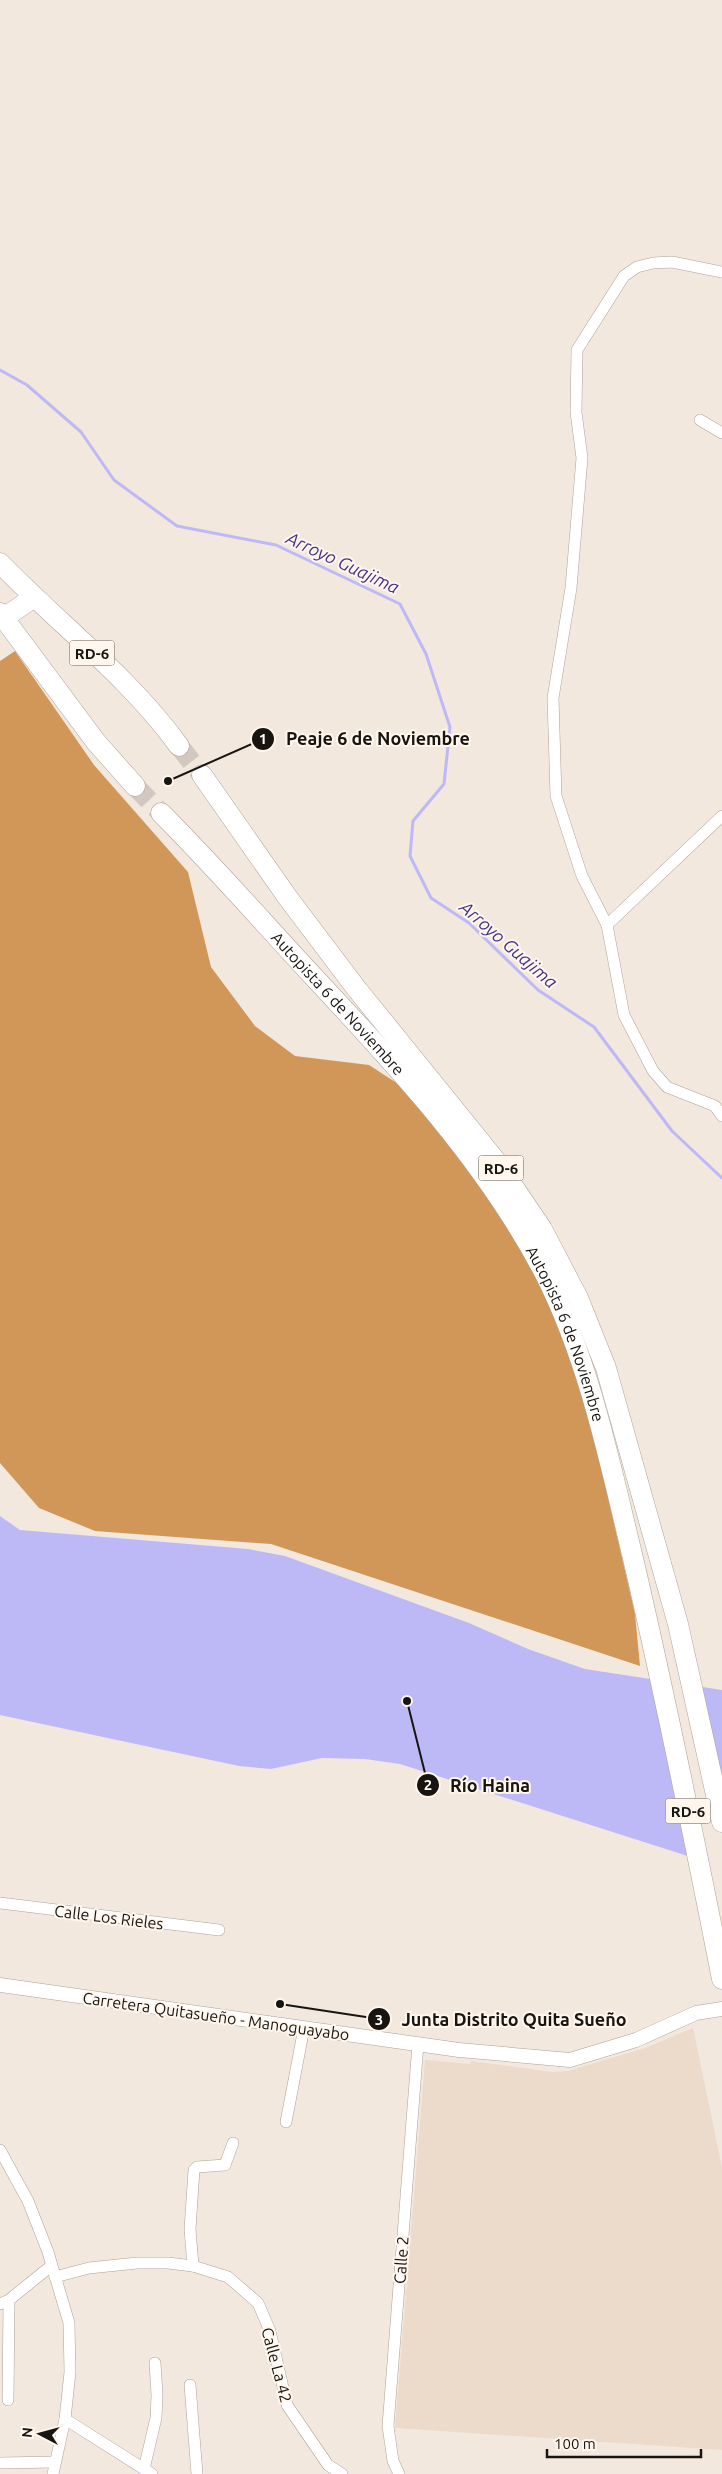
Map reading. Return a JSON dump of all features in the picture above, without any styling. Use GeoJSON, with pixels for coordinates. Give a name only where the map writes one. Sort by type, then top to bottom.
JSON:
{"type":"FeatureCollection","features":[{"type":"Feature","properties":{"kind":"highway","name":"RD-6"},"geometry":{"type":"LineString","coordinates":[[0,563],[132,691],[179,746]]}},
{"type":"Feature","properties":{"kind":"highway"},"geometry":{"type":"LineString","coordinates":[[34,597],[2,616],[96,742],[135,786]]}},
{"type":"Feature","properties":{"kind":"highway","name":"Autopista 6 de Noviembre"},"geometry":{"type":"LineString","coordinates":[[202,776],[356,988],[496,1162],[542,1229],[578,1298],[606,1368],[678,1624],[722,1822]]}},
{"type":"Feature","properties":{"kind":"highway","name":"Autopista 6 de Noviembre"},"geometry":{"type":"LineString","coordinates":[[161,813],[382,1050],[442,1120],[516,1224],[544,1273],[570,1328],[589,1387],[619,1500],[653,1643],[722,1979]]}},
{"type":"Feature","properties":{"kind":"street"},"geometry":{"type":"LineString","coordinates":[[722,272],[672,262],[652,263],[636,267],[624,276],[577,350],[576,412],[582,458],[571,588],[553,698],[556,796],[582,876],[607,925],[624,1014],[653,1071],[667,1087],[715,1106],[722,1116]]}},
{"type":"Feature","properties":{"kind":"street"},"geometry":{"type":"LineString","coordinates":[[700,420],[722,433]]}},
{"type":"Feature","properties":{"kind":"street"},"geometry":{"type":"LineString","coordinates":[[607,925],[722,816]]}},
{"type":"Feature","properties":{"kind":"street","name":"Calle Los Rieles"},"geometry":{"type":"LineString","coordinates":[[0,1903],[219,1930]]}},
{"type":"Feature","properties":{"kind":"street","name":"Carretera Quitasueño - Manoguayabo"},"geometry":{"type":"LineString","coordinates":[[0,1985],[418,2044],[570,2060],[636,2040],[696,2012],[722,2009]]}},
{"type":"Feature","properties":{"kind":"street"},"geometry":{"type":"LineString","coordinates":[[286,2122],[304,2028]]}},
{"type":"Feature","properties":{"kind":"street","name":"Calle 2"},"geometry":{"type":"LineString","coordinates":[[398,2474],[393,2461],[388,2426],[418,2044]]}},
{"type":"Feature","properties":{"kind":"street"},"geometry":{"type":"LineString","coordinates":[[193,2266],[190,2229],[194,2170],[197,2167],[225,2164],[233,2142]]}},
{"type":"Feature","properties":{"kind":"street"},"geometry":{"type":"LineString","coordinates":[[0,2150],[28,2201],[69,2323],[70,2372],[65,2419],[53,2474]]}},
{"type":"Feature","properties":{"kind":"street","name":"Calle La 42"},"geometry":{"type":"LineString","coordinates":[[55,2277],[90,2268],[168,2262],[193,2266],[228,2277],[258,2303],[270,2331],[287,2405],[328,2465],[342,2474]]}},
{"type":"Feature","properties":{"kind":"street"},"geometry":{"type":"LineString","coordinates":[[8,2400],[4,2302],[51,2266]]}},
{"type":"Feature","properties":{"kind":"street"},"geometry":{"type":"LineString","coordinates":[[65,2419],[148,2472],[156,2418],[155,2363]]}},
{"type":"Feature","properties":{"kind":"street"},"geometry":{"type":"LineString","coordinates":[[190,2385],[197,2474]]}},
{"type":"Feature","properties":{"kind":"street"},"geometry":{"type":"LineString","coordinates":[[0,2462],[55,2462]]}},
{"type":"Feature","properties":{"kind":"shaded area"},"geometry":{"type":"Polygon","coordinates":[[[15,651],[94,765],[188,872],[211,967],[255,1026],[295,1056],[369,1065],[409,1091],[483,1185],[538,1275],[582,1385],[635,1614],[640,1666],[271,1544],[95,1531],[39,1508],[0,1463],[0,661],[15,651]]]}},
{"type":"Feature","properties":{"kind":"shaded area"},"geometry":{"type":"Polygon","coordinates":[[[0,1516],[20,1530],[248,1549],[285,1556],[469,1623],[528,1649],[585,1669],[722,1690],[722,1867],[400,1764],[365,1759],[322,1758],[271,1769],[239,1766],[0,1715],[0,1516]]]}},
{"type":"Feature","properties":{"kind":"shaded area"},"geometry":{"type":"Polygon","coordinates":[[[693,2028],[722,2167],[722,2450],[395,2428],[425,2060],[470,2064],[471,2061],[553,2072],[568,2071],[645,2048],[693,2028]]]}},
{"type":"Feature","properties":{"kind":"pier"},"geometry":{"type":"Polygon","coordinates":[[[652,1677],[701,1684],[722,1791],[722,1869],[688,1858],[652,1677]]]}},
{"type":"Feature","properties":{"kind":"waterway","name":"Arroyo Guajima"},"geometry":{"type":"LineString","coordinates":[[0,370],[27,385],[81,432],[114,480],[177,526],[276,545],[400,604],[426,654],[450,727],[444,784],[413,821],[410,856],[431,898],[469,923],[538,990],[594,1027],[672,1131],[722,1178]]}},
{"type":"Feature","properties":{"kind":"tunnel"},"geometry":{"type":"LineString","coordinates":[[179,746],[202,775]]}},
{"type":"Feature","properties":{"kind":"tunnel"},"geometry":{"type":"LineString","coordinates":[[135,786],[161,813]]}},
{"type":"Feature","properties":{"kind":"place","name":"Peaje 6 de Noviembre"},"geometry":{"type":"Point","coordinates":[168,781]}},
{"type":"Feature","properties":{"kind":"place","name":"Río Haina"},"geometry":{"type":"Point","coordinates":[407,1701]}},
{"type":"Feature","properties":{"kind":"place","name":"Junta Distrito Quita Sueño"},"geometry":{"type":"Point","coordinates":[280,2004]}}]}
